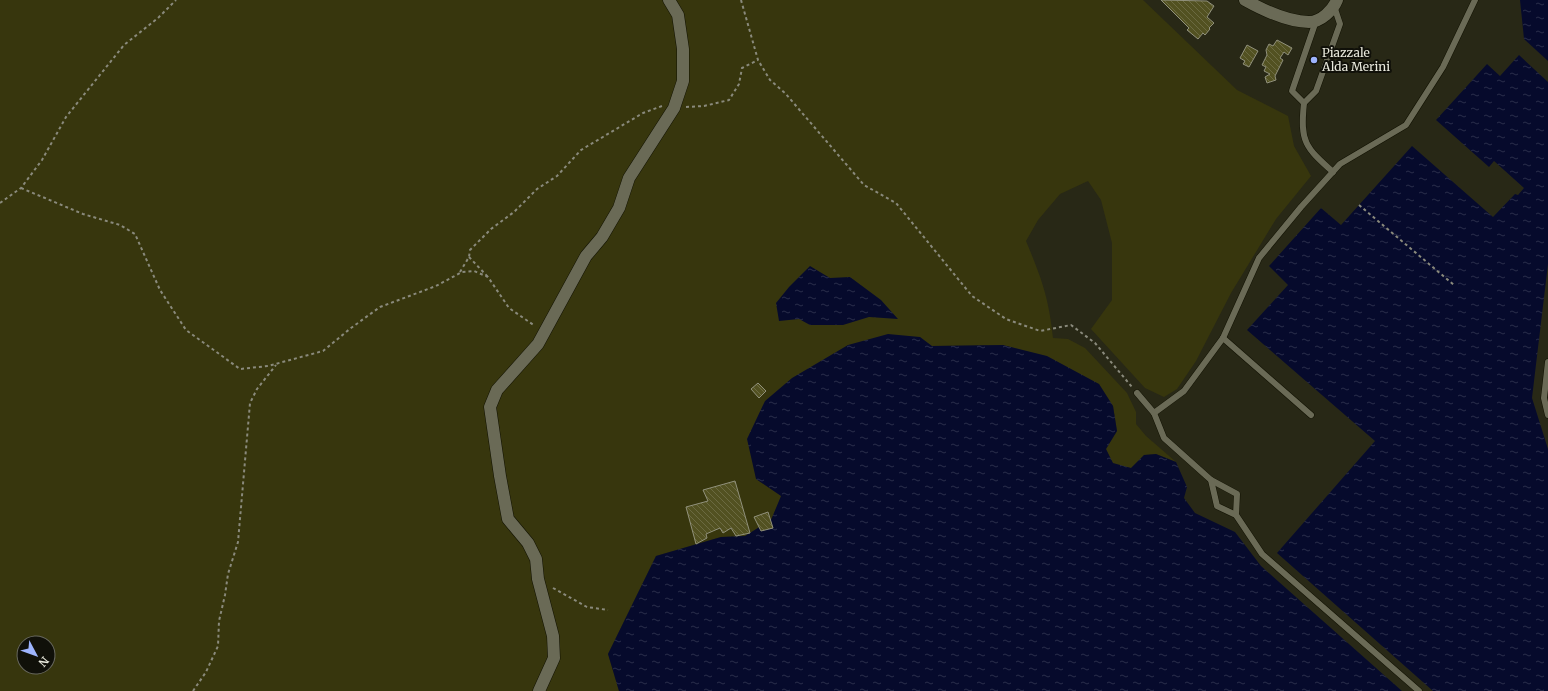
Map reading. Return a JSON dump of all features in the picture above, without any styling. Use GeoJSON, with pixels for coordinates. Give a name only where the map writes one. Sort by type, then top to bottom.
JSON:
{"type":"FeatureCollection","features":[{"type":"Feature","properties":{"kind":"street"},"geometry":{"type":"LineString","coordinates":[[539,691],[554,658],[553,636],[538,579],[536,559],[528,543],[508,519],[490,407],[498,390],[538,344],[586,256],[602,237],[619,208],[629,178],[674,108],[683,81],[684,49],[678,15],[669,0]]}},
{"type":"Feature","properties":{"kind":"street"},"geometry":{"type":"LineString","coordinates":[[1245,0],[1287,18],[1310,22],[1324,16],[1335,3]]}},
{"type":"Feature","properties":{"kind":"lane"},"geometry":{"type":"LineString","coordinates":[[1154,413],[1184,391],[1223,338],[1259,258],[1340,164],[1406,126],[1443,67],[1475,0]]}},
{"type":"Feature","properties":{"kind":"lane"},"geometry":{"type":"LineString","coordinates":[[1333,172],[1314,155],[1304,138],[1302,125],[1304,103],[1316,91],[1340,24],[1335,3]]}},
{"type":"Feature","properties":{"kind":"lane"},"geometry":{"type":"LineString","coordinates":[[1304,103],[1292,91],[1316,20]]}},
{"type":"Feature","properties":{"kind":"lane"},"geometry":{"type":"LineString","coordinates":[[1223,338],[1311,415]]}},
{"type":"Feature","properties":{"kind":"lane"},"geometry":{"type":"LineString","coordinates":[[1548,362],[1544,398],[1548,415]]}},
{"type":"Feature","properties":{"kind":"lane"},"geometry":{"type":"LineString","coordinates":[[1137,393],[1154,413],[1164,438],[1211,480],[1236,494],[1236,515]]}},
{"type":"Feature","properties":{"kind":"lane"},"geometry":{"type":"LineString","coordinates":[[1211,480],[1217,506],[1236,515],[1262,554],[1419,691]]}},
{"type":"Feature","properties":{"kind":"path"},"geometry":{"type":"LineString","coordinates":[[0,203],[20,188],[42,160],[66,117],[124,45],[158,18],[176,0]]}},
{"type":"Feature","properties":{"kind":"path"},"geometry":{"type":"LineString","coordinates":[[741,0],[758,60],[770,80],[785,93],[864,185],[896,203],[972,296],[1006,319],[1040,330],[1071,325],[1095,344],[1137,393]]}},
{"type":"Feature","properties":{"kind":"path"},"geometry":{"type":"LineString","coordinates":[[459,274],[469,257],[470,250],[491,229],[514,212],[537,189],[557,176],[581,150],[660,105],[674,108],[704,106],[729,100],[739,84],[742,68],[758,60]]}},
{"type":"Feature","properties":{"kind":"path"},"geometry":{"type":"LineString","coordinates":[[20,188],[82,214],[120,225],[135,234],[160,290],[186,330],[240,369],[250,370],[323,351],[380,307],[436,286],[459,274],[474,271],[488,278]]}},
{"type":"Feature","properties":{"kind":"path"},"geometry":{"type":"LineString","coordinates":[[1359,205],[1454,285]]}},
{"type":"Feature","properties":{"kind":"path"},"geometry":{"type":"LineString","coordinates":[[469,257],[488,278],[509,308],[544,331]]}},
{"type":"Feature","properties":{"kind":"path"},"geometry":{"type":"LineString","coordinates":[[193,691],[206,672],[218,646],[219,621],[228,574],[238,542],[250,403],[257,389],[277,364]]}},
{"type":"Feature","properties":{"kind":"path"},"geometry":{"type":"LineString","coordinates":[[538,579],[587,607],[608,610]]}},
{"type":"Feature","properties":{"kind":"shaded area"},"geometry":{"type":"Polygon","coordinates":[[[0,0],[1143,0],[1237,90],[1288,116],[1294,146],[1311,176],[1276,219],[1231,293],[1196,361],[1177,389],[1164,397],[1145,388],[1091,329],[1112,300],[1112,243],[1101,200],[1088,181],[1060,194],[1038,220],[1026,241],[1044,288],[1053,338],[1068,339],[1085,348],[1127,393],[1136,412],[1136,424],[1146,436],[1176,462],[1156,454],[1144,455],[1131,468],[1113,464],[1106,449],[1117,431],[1113,406],[1099,384],[1003,345],[931,346],[920,337],[756,479],[782,496],[771,520],[745,536],[721,537],[656,556],[608,654],[619,691],[0,691],[0,0]]]}},
{"type":"Feature","properties":{"kind":"water"},"geometry":{"type":"Polygon","coordinates":[[[1520,0],[1548,0],[1548,61],[1524,39],[1520,0]]]}},
{"type":"Feature","properties":{"kind":"water"},"geometry":{"type":"Polygon","coordinates":[[[1519,55],[1548,82],[1548,264],[1532,398],[1548,449],[1548,691],[1433,691],[1277,553],[1375,441],[1247,330],[1288,285],[1269,266],[1321,208],[1341,225],[1412,146],[1493,217],[1515,194],[1518,195],[1524,188],[1494,161],[1489,167],[1436,120],[1487,64],[1500,76],[1519,55]]]}},
{"type":"Feature","properties":{"kind":"water"},"geometry":{"type":"Polygon","coordinates":[[[810,266],[830,278],[850,277],[881,300],[898,319],[869,317],[843,325],[810,325],[799,319],[779,321],[776,303],[789,287],[810,266]]]}},
{"type":"Feature","properties":{"kind":"water"},"geometry":{"type":"Polygon","coordinates":[[[888,334],[920,337],[932,346],[1003,345],[1047,356],[1099,384],[1113,406],[1117,431],[1106,449],[1113,463],[1131,468],[1144,455],[1156,454],[1176,462],[1187,487],[1184,498],[1195,513],[1235,532],[1261,566],[1402,691],[619,691],[608,654],[656,556],[721,537],[745,536],[771,520],[781,496],[756,479],[747,439],[765,401],[792,378],[848,345],[888,334]]]}},
{"type":"Feature","properties":{"kind":"building"},"geometry":{"type":"Polygon","coordinates":[[[1161,0],[1207,1],[1214,6],[1207,17],[1214,23],[1205,35],[1203,33],[1198,39],[1187,30],[1189,28],[1161,0]]]}},
{"type":"Feature","properties":{"kind":"building"},"geometry":{"type":"Polygon","coordinates":[[[1277,40],[1292,48],[1288,55],[1284,52],[1280,58],[1283,60],[1275,76],[1276,80],[1267,83],[1265,77],[1270,74],[1264,71],[1266,67],[1262,65],[1267,55],[1266,50],[1269,44],[1273,46],[1277,40]]]}},
{"type":"Feature","properties":{"kind":"building"},"geometry":{"type":"Polygon","coordinates":[[[1247,45],[1258,51],[1249,67],[1243,64],[1245,61],[1240,58],[1247,45]]]}},
{"type":"Feature","properties":{"kind":"building"},"geometry":{"type":"Polygon","coordinates":[[[758,383],[766,391],[759,398],[751,389],[758,383]]]}},
{"type":"Feature","properties":{"kind":"building"},"geometry":{"type":"Polygon","coordinates":[[[735,481],[750,533],[736,536],[731,528],[723,533],[720,528],[706,534],[707,538],[696,544],[686,507],[708,501],[703,490],[735,481]]]}},
{"type":"Feature","properties":{"kind":"building"},"geometry":{"type":"Polygon","coordinates":[[[768,512],[773,528],[761,531],[754,517],[768,512]]]}},
{"type":"Feature","properties":{"kind":"place","name":"Piazzale Alda Merini"},"geometry":{"type":"Point","coordinates":[1314,60]}}]}
